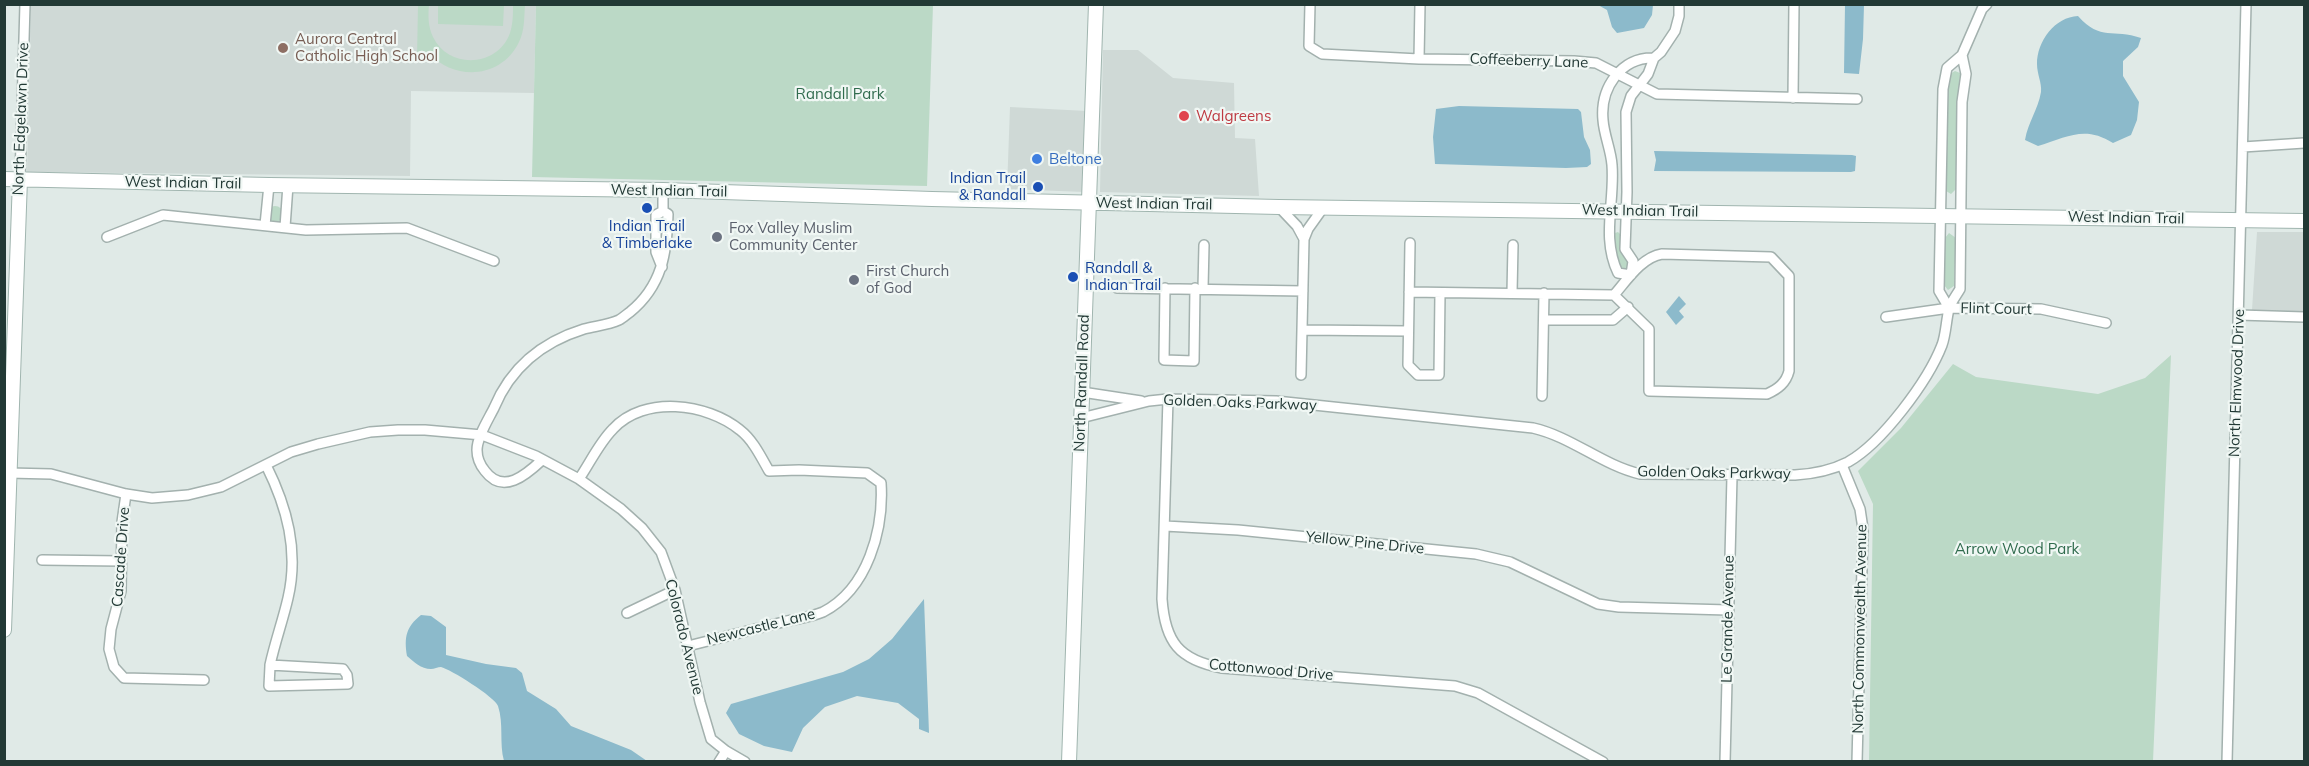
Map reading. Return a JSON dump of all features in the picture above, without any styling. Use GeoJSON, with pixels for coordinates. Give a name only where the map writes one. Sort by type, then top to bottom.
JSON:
{"type":"FeatureCollection","features":[{"type":"Feature","properties":{"kind":"main road","name":"North Randall Road"},"geometry":{"type":"LineString","coordinates":[[1069,762],[1096,4]]}},
{"type":"Feature","properties":{"kind":"main road","name":"West Indian Trail"},"geometry":{"type":"LineString","coordinates":[[4,179],[288,186],[663,190],[1323,208],[2304,221]]}},
{"type":"Feature","properties":{"kind":"main road","name":"North Edgelawn Drive"},"geometry":{"type":"LineString","coordinates":[[4,630],[20,179]]}},
{"type":"Feature","properties":{"kind":"street","name":"North Edgelawn Drive"},"geometry":{"type":"LineString","coordinates":[[20,179],[25,4]]}},
{"type":"Feature","properties":{"kind":"street","name":"Coffeeberry Lane"},"geometry":{"type":"LineString","coordinates":[[1310,4],[1309,46],[1316,52],[1419,59],[1574,61],[1596,63],[1657,94],[1857,99]]}},
{"type":"Feature","properties":{"kind":"street"},"geometry":{"type":"LineString","coordinates":[[1419,59],[1420,4]]}},
{"type":"Feature","properties":{"kind":"street"},"geometry":{"type":"LineString","coordinates":[[1631,275],[1633,261],[1625,249],[1625,120],[1631,96],[1641,86],[1654,58],[1670,41],[1675,31],[1679,4]]}},
{"type":"Feature","properties":{"kind":"street"},"geometry":{"type":"LineString","coordinates":[[1793,98],[1794,4]]}},
{"type":"Feature","properties":{"kind":"street","name":"North Elmwood Drive"},"geometry":{"type":"LineString","coordinates":[[2227,762],[2246,4]]}},
{"type":"Feature","properties":{"kind":"street","name":"Golden Oaks Parkway"},"geometry":{"type":"LineString","coordinates":[[1950,308],[1939,291],[1943,89],[1947,68],[1962,55],[1981,6]]}},
{"type":"Feature","properties":{"kind":"street","name":"Golden Oaks Parkway"},"geometry":{"type":"LineString","coordinates":[[1081,418],[1149,401],[1168,399],[1275,401],[1520,426],[1560,436],[1628,471],[1655,475],[1812,474],[1842,465],[1862,453],[1874,442],[1926,377],[1943,342],[1950,308],[1959,289],[1962,102],[1966,74],[1962,55]]}},
{"type":"Feature","properties":{"kind":"street"},"geometry":{"type":"LineString","coordinates":[[1631,275],[1618,273],[1612,261],[1609,244],[1612,164],[1604,132],[1603,104],[1616,73],[1642,57],[1654,58]]}},
{"type":"Feature","properties":{"kind":"street"},"geometry":{"type":"LineString","coordinates":[[2243,147],[2304,143]]}},
{"type":"Feature","properties":{"kind":"street"},"geometry":{"type":"LineString","coordinates":[[265,225],[269,185]]}},
{"type":"Feature","properties":{"kind":"street"},"geometry":{"type":"LineString","coordinates":[[285,227],[288,186]]}},
{"type":"Feature","properties":{"kind":"street"},"geometry":{"type":"LineString","coordinates":[[542,459],[528,473],[515,481],[504,483],[489,476],[480,464],[477,446],[500,393],[518,369],[543,346],[582,330],[620,320],[646,299],[662,267],[668,244],[668,214],[663,211],[663,190]]}},
{"type":"Feature","properties":{"kind":"street"},"geometry":{"type":"LineString","coordinates":[[1279,207],[1297,226],[1304,239]]}},
{"type":"Feature","properties":{"kind":"street"},"geometry":{"type":"LineString","coordinates":[[1301,375],[1304,239],[1308,229],[1323,208]]}},
{"type":"Feature","properties":{"kind":"street"},"geometry":{"type":"LineString","coordinates":[[108,237],[162,215],[328,231],[407,228],[494,261]]}},
{"type":"Feature","properties":{"kind":"street"},"geometry":{"type":"LineString","coordinates":[[1410,243],[1408,365],[1418,375],[1439,375],[1440,293]]}},
{"type":"Feature","properties":{"kind":"street"},"geometry":{"type":"LineString","coordinates":[[1165,288],[1164,360],[1194,361],[1204,245]]}},
{"type":"Feature","properties":{"kind":"street"},"geometry":{"type":"LineString","coordinates":[[1512,293],[1513,245]]}},
{"type":"Feature","properties":{"kind":"street"},"geometry":{"type":"LineString","coordinates":[[1409,292],[1614,295],[1646,325],[1650,333],[1649,391],[1767,394],[1778,388],[1787,378],[1789,276],[1771,257],[1664,254],[1653,256],[1631,275],[1614,295]]}},
{"type":"Feature","properties":{"kind":"street"},"geometry":{"type":"LineString","coordinates":[[1117,288],[1303,291]]}},
{"type":"Feature","properties":{"kind":"street"},"geometry":{"type":"LineString","coordinates":[[1542,396],[1544,293]]}},
{"type":"Feature","properties":{"kind":"street"},"geometry":{"type":"LineString","coordinates":[[1544,320],[1613,320],[1628,307]]}},
{"type":"Feature","properties":{"kind":"street","name":"Flint Court"},"geometry":{"type":"LineString","coordinates":[[1886,317],[1950,308],[2041,309],[2106,323]]}},
{"type":"Feature","properties":{"kind":"street"},"geometry":{"type":"LineString","coordinates":[[2239,315],[2304,317]]}},
{"type":"Feature","properties":{"kind":"street"},"geometry":{"type":"LineString","coordinates":[[1303,330],[1408,331]]}},
{"type":"Feature","properties":{"kind":"street","name":"Golden Oaks Parkway"},"geometry":{"type":"LineString","coordinates":[[1082,392],[1149,401]]}},
{"type":"Feature","properties":{"kind":"street","name":"Cottonwood Drive"},"geometry":{"type":"LineString","coordinates":[[1168,399],[1163,615],[1167,632],[1184,655],[1202,664],[1222,668],[1455,686],[1478,693],[1603,762]]}},
{"type":"Feature","properties":{"kind":"street","name":"Newcastle Lane"},"geometry":{"type":"LineString","coordinates":[[579,479],[613,429],[633,413],[660,408],[691,408],[719,416],[742,431],[770,471],[867,473],[881,483],[882,501],[876,540],[862,574],[847,593],[823,612],[688,646]]}},
{"type":"Feature","properties":{"kind":"street","name":"Colorado Avenue"},"geometry":{"type":"LineString","coordinates":[[9,473],[51,474],[126,494],[152,498],[188,495],[221,487],[291,452],[370,432],[425,430],[482,435],[542,459],[579,479],[621,509],[642,528],[661,552],[675,590],[700,702],[711,739],[745,762]]}},
{"type":"Feature","properties":{"kind":"street"},"geometry":{"type":"LineString","coordinates":[[266,465],[286,510],[292,562],[288,597],[270,664],[269,686],[348,684],[347,675],[343,669],[270,664]]}},
{"type":"Feature","properties":{"kind":"street","name":"North Commonwealth Avenue"},"geometry":{"type":"LineString","coordinates":[[1842,465],[1860,509],[1863,529],[1857,762]]}},
{"type":"Feature","properties":{"kind":"street","name":"Le Grande Avenue"},"geometry":{"type":"LineString","coordinates":[[1725,762],[1732,476]]}},
{"type":"Feature","properties":{"kind":"street","name":"Cascade Drive"},"geometry":{"type":"LineString","coordinates":[[126,494],[120,602],[111,629],[109,649],[114,666],[124,678],[204,680]]}},
{"type":"Feature","properties":{"kind":"street","name":"Yellow Pine Drive"},"geometry":{"type":"LineString","coordinates":[[1165,526],[1238,530],[1476,554],[1510,562],[1592,601],[1619,607],[1728,610]]}},
{"type":"Feature","properties":{"kind":"street"},"geometry":{"type":"LineString","coordinates":[[42,560],[121,561]]}},
{"type":"Feature","properties":{"kind":"street"},"geometry":{"type":"LineString","coordinates":[[627,613],[675,590]]}},
{"type":"Feature","properties":{"kind":"street"},"geometry":{"type":"LineString","coordinates":[[719,762],[726,751]]}},
{"type":"Feature","properties":{"kind":"shaded area","name":"Aurora Central Catholic High School"},"geometry":{"type":"Polygon","coordinates":[[[31,5],[536,5],[534,93],[411,91],[410,176],[27,172],[31,5]]]}},
{"type":"Feature","properties":{"kind":"shaded area"},"geometry":{"type":"Polygon","coordinates":[[[1103,50],[1138,50],[1173,78],[1234,83],[1235,138],[1255,139],[1259,196],[1100,192],[1103,50]]]}},
{"type":"Feature","properties":{"kind":"shaded area"},"geometry":{"type":"Polygon","coordinates":[[[1010,107],[1087,111],[1085,192],[1007,189],[1010,107]]]}},
{"type":"Feature","properties":{"kind":"shaded area"},"geometry":{"type":"Polygon","coordinates":[[[2257,232],[2304,232],[2304,312],[2252,310],[2257,232]]]}},
{"type":"Feature","properties":{"kind":"green space"},"geometry":{"type":"Polygon","coordinates":[[[418,5],[429,5],[430,29],[440,48],[461,59],[485,58],[495,53],[504,44],[511,30],[513,5],[525,5],[522,33],[511,54],[490,69],[464,72],[452,69],[429,53],[428,58],[417,58],[418,5]]]}},
{"type":"Feature","properties":{"kind":"green space"},"geometry":{"type":"Polygon","coordinates":[[[438,5],[504,5],[503,26],[438,24],[438,5]]]}},
{"type":"Feature","properties":{"kind":"green space","name":"Randall Park"},"geometry":{"type":"Polygon","coordinates":[[[536,5],[933,5],[927,186],[532,177],[536,5]]]}},
{"type":"Feature","properties":{"kind":"green space"},"geometry":{"type":"Polygon","coordinates":[[[1955,71],[1960,73],[1960,76],[1956,189],[1951,194],[1946,191],[1945,132],[1950,74],[1955,71]]]}},
{"type":"Feature","properties":{"kind":"green space"},"geometry":{"type":"Polygon","coordinates":[[[275,206],[281,208],[283,214],[281,220],[275,222],[269,220],[267,214],[269,208],[275,206]]]}},
{"type":"Feature","properties":{"kind":"green space"},"geometry":{"type":"Polygon","coordinates":[[[1618,232],[1621,252],[1629,264],[1628,270],[1623,270],[1617,257],[1615,233],[1618,232]]]}},
{"type":"Feature","properties":{"kind":"green space"},"geometry":{"type":"Polygon","coordinates":[[[1949,233],[1956,238],[1954,286],[1948,290],[1944,285],[1945,238],[1949,233]]]}},
{"type":"Feature","properties":{"kind":"green space","name":"Arrow Wood Park"},"geometry":{"type":"Polygon","coordinates":[[[2171,355],[2153,761],[1869,761],[1873,504],[1858,471],[1901,428],[1953,364],[1976,377],[2098,394],[2145,378],[2171,355]]]}},
{"type":"Feature","properties":{"kind":"water"},"geometry":{"type":"Polygon","coordinates":[[[1598,5],[1653,5],[1652,15],[1644,28],[1617,33],[1612,27],[1607,10],[1598,5]]]}},
{"type":"Feature","properties":{"kind":"water"},"geometry":{"type":"Polygon","coordinates":[[[1845,5],[1864,5],[1859,74],[1844,73],[1845,5]]]}},
{"type":"Feature","properties":{"kind":"water"},"geometry":{"type":"Polygon","coordinates":[[[2078,16],[2086,24],[2101,32],[2141,38],[2138,47],[2123,61],[2123,76],[2139,102],[2137,120],[2131,135],[2113,143],[2094,135],[2076,134],[2038,146],[2025,140],[2041,92],[2037,64],[2040,47],[2055,26],[2070,17],[2078,16]]]}},
{"type":"Feature","properties":{"kind":"water"},"geometry":{"type":"Polygon","coordinates":[[[1459,106],[1578,109],[1581,112],[1584,137],[1590,150],[1591,164],[1587,167],[1566,168],[1435,164],[1433,137],[1436,109],[1459,106]]]}},
{"type":"Feature","properties":{"kind":"water"},"geometry":{"type":"Polygon","coordinates":[[[1654,151],[1856,156],[1855,171],[1851,172],[1654,171],[1656,160],[1654,151]]]}},
{"type":"Feature","properties":{"kind":"water"},"geometry":{"type":"Polygon","coordinates":[[[1679,296],[1686,304],[1679,311],[1684,317],[1676,325],[1666,312],[1679,296]]]}},
{"type":"Feature","properties":{"kind":"water"},"geometry":{"type":"Polygon","coordinates":[[[924,599],[929,733],[919,729],[919,719],[898,703],[857,696],[825,707],[803,728],[792,752],[764,746],[739,734],[726,713],[731,704],[843,672],[869,659],[892,639],[924,599]]]}},
{"type":"Feature","properties":{"kind":"water"},"geometry":{"type":"Polygon","coordinates":[[[421,615],[431,616],[446,627],[446,655],[516,668],[522,673],[527,691],[556,709],[571,726],[631,750],[647,761],[504,761],[500,713],[495,702],[481,690],[453,673],[441,667],[424,668],[407,656],[407,633],[421,615]]]}},
{"type":"Feature","properties":{"kind":"place","name":"Aurora Central Catholic High School"},"geometry":{"type":"Point","coordinates":[283,48]}},
{"type":"Feature","properties":{"kind":"place","name":"Walgreens"},"geometry":{"type":"Point","coordinates":[1184,116]}},
{"type":"Feature","properties":{"kind":"place","name":"Beltone"},"geometry":{"type":"Point","coordinates":[1037,159]}},
{"type":"Feature","properties":{"kind":"place","name":"Indian Trail & Randall"},"geometry":{"type":"Point","coordinates":[1038,187]}},
{"type":"Feature","properties":{"kind":"place","name":"Indian Trail & Timberlake"},"geometry":{"type":"Point","coordinates":[647,208]}},
{"type":"Feature","properties":{"kind":"place","name":"Fox Valley Muslim Community Center"},"geometry":{"type":"Point","coordinates":[717,237]}},
{"type":"Feature","properties":{"kind":"place","name":"Randall & Indian Trail"},"geometry":{"type":"Point","coordinates":[1073,277]}},
{"type":"Feature","properties":{"kind":"place","name":"First Church of God"},"geometry":{"type":"Point","coordinates":[854,280]}}]}
